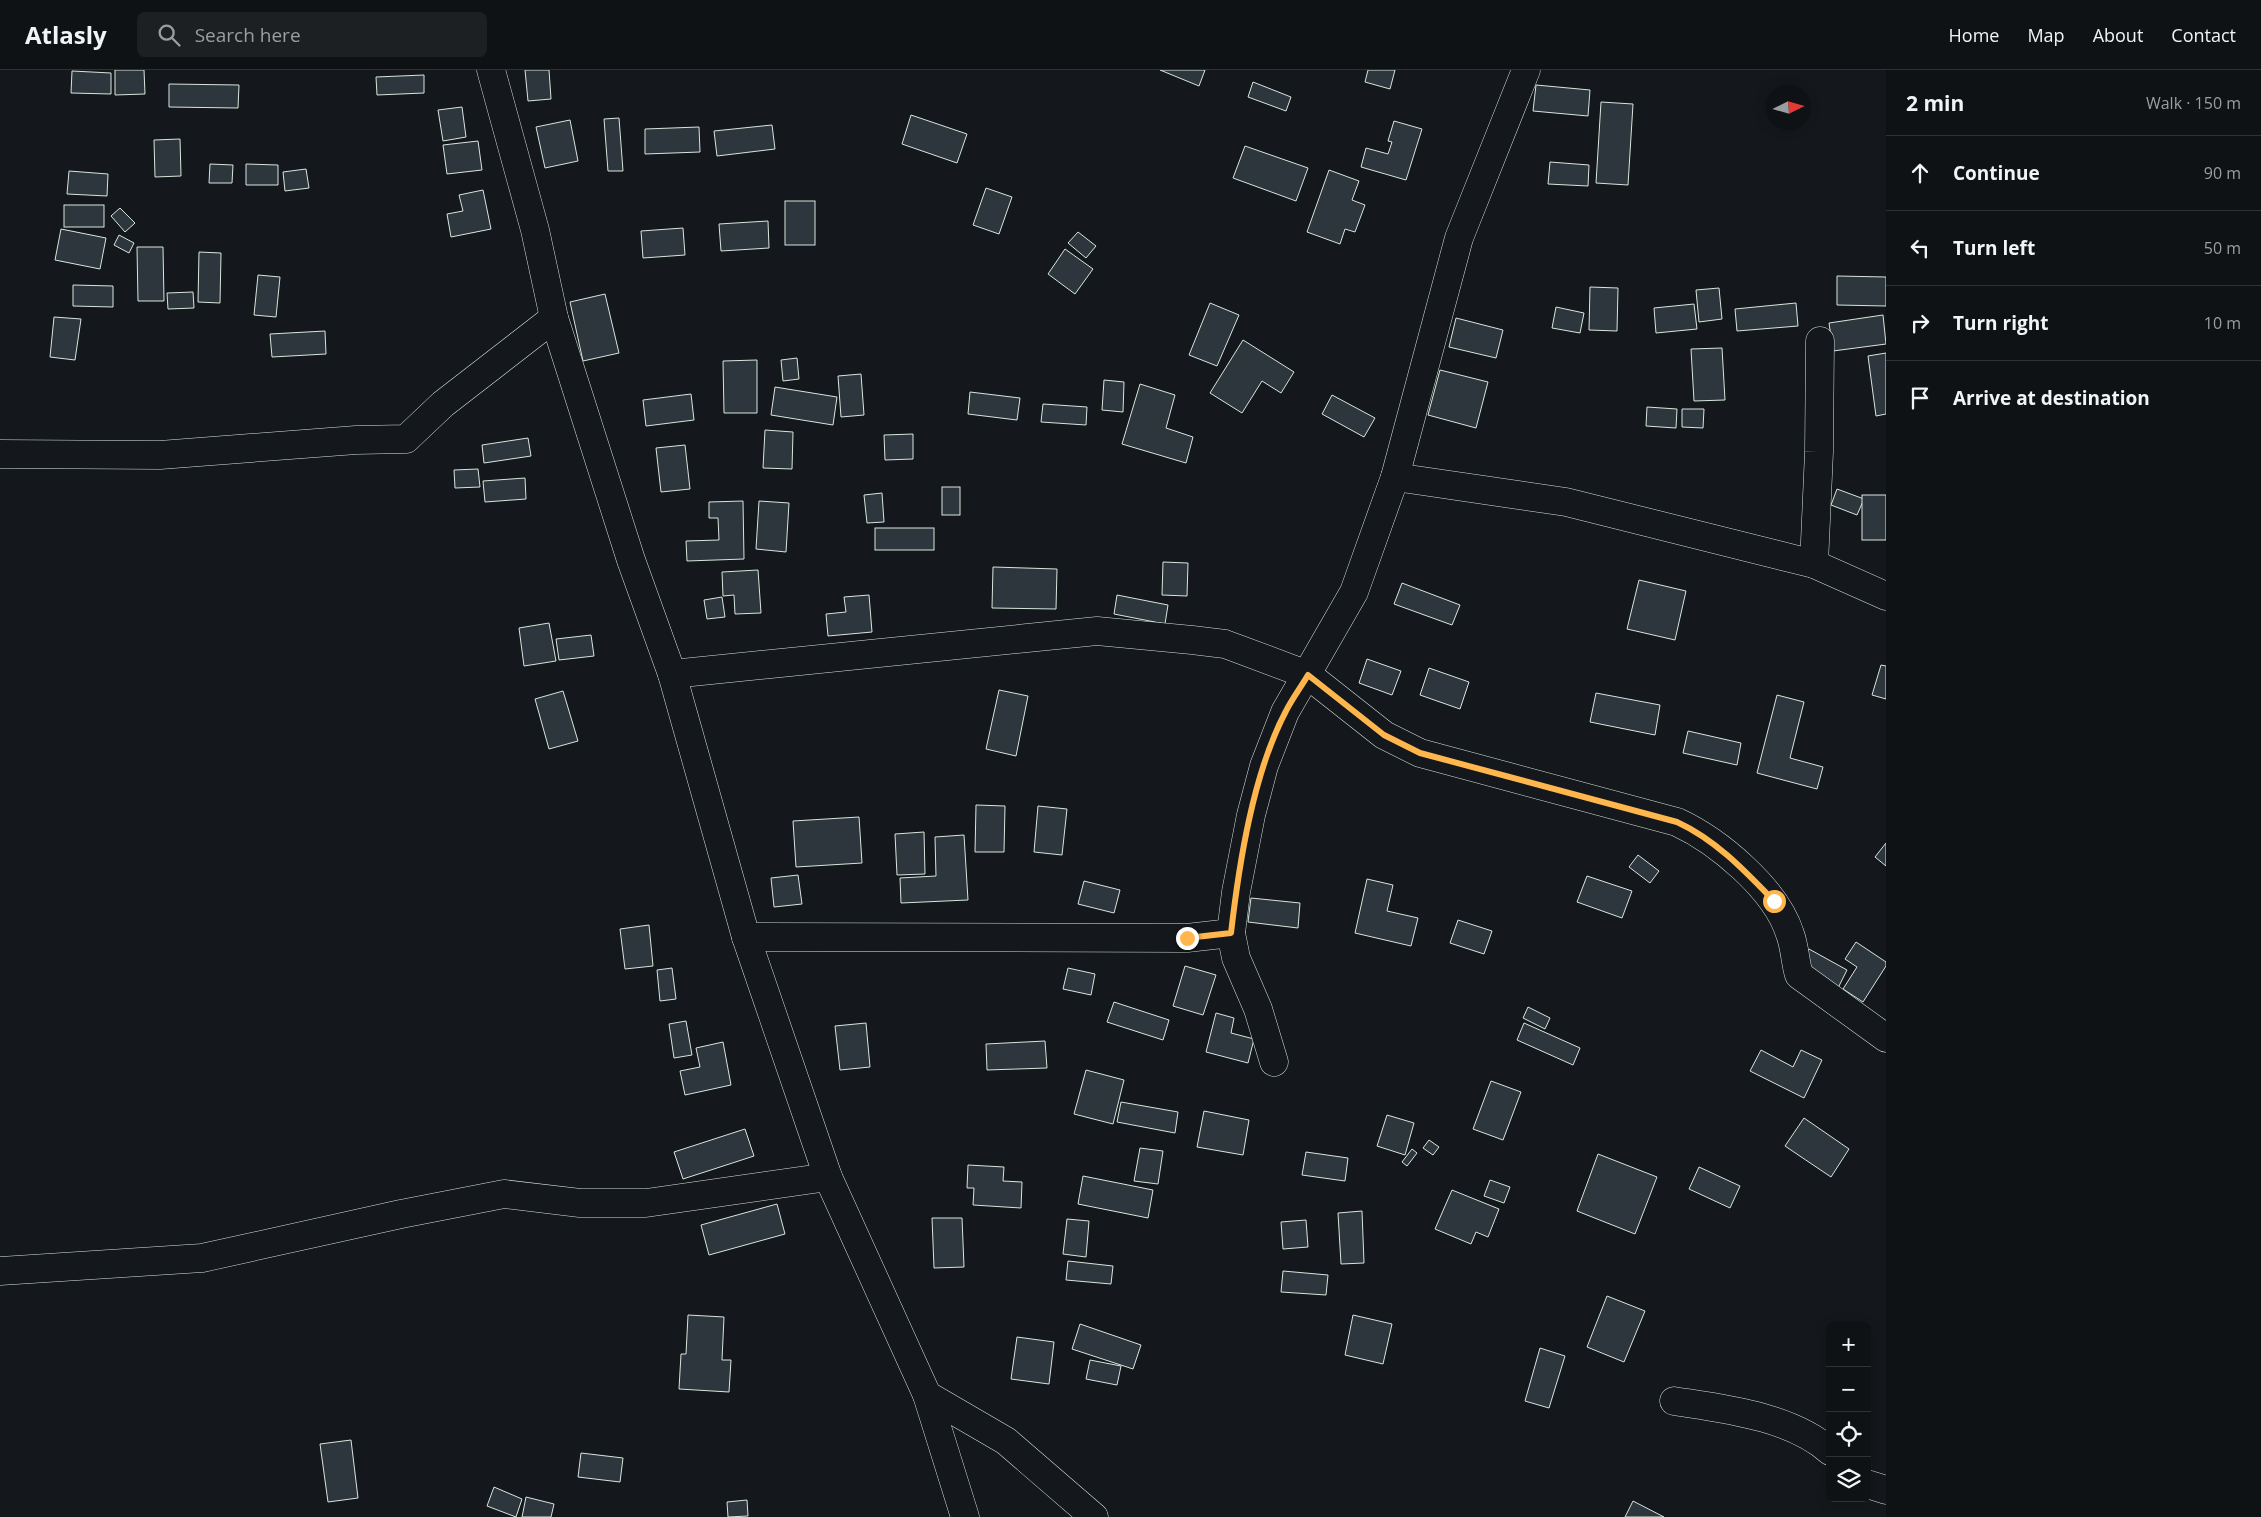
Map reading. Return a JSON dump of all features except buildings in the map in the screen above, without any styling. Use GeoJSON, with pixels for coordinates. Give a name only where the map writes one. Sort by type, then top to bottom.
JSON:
{"type":"FeatureCollection","features":[{"type":"Feature","properties":{"kind":"street"},"geometry":{"type":"LineString","coordinates":[[491,70],[536,230],[554,318],[631,560],[672,674],[746,937],[828,1177],[927,1394],[965,1517]]}},
{"type":"Feature","properties":{"kind":"street"},"geometry":{"type":"LineString","coordinates":[[1274,1062],[1258,1009],[1236,958],[1231,933],[1238,882],[1264,766],[1285,712],[1354,592],[1395,477],[1459,238],[1526,70]]}},
{"type":"Feature","properties":{"kind":"street"},"geometry":{"type":"LineString","coordinates":[[0,454],[160,454],[356,440],[406,439],[444,404],[554,318]]}},
{"type":"Feature","properties":{"kind":"street"},"geometry":{"type":"LineString","coordinates":[[1814,564],[1819,452],[1820,341]]}},
{"type":"Feature","properties":{"kind":"street"},"geometry":{"type":"LineString","coordinates":[[1395,477],[1566,502],[1814,564],[1886,596]]}},
{"type":"Feature","properties":{"kind":"street"},"geometry":{"type":"LineString","coordinates":[[672,674],[1097,631],[1225,644],[1308,675],[1384,735],[1420,753],[1677,822],[1698,832],[1740,866],[1774,901],[1791,934],[1799,975],[1886,1038]]}},
{"type":"Feature","properties":{"kind":"street"},"geometry":{"type":"LineString","coordinates":[[746,937],[1187,938],[1231,933]]}},
{"type":"Feature","properties":{"kind":"street"},"geometry":{"type":"LineString","coordinates":[[0,1271],[202,1258],[402,1214],[504,1194],[580,1204],[646,1203],[828,1177]]}},
{"type":"Feature","properties":{"kind":"street"},"geometry":{"type":"LineString","coordinates":[[927,1394],[1006,1441],[1094,1517]]}},
{"type":"Feature","properties":{"kind":"street"},"geometry":{"type":"LineString","coordinates":[[1674,1400],[1738,1411],[1770,1420],[1817,1440],[1826,1448]]}},
{"type":"Feature","properties":{"kind":"street"},"geometry":{"type":"LineString","coordinates":[[1871,1485],[1886,1490]]}},
{"type":"Feature","properties":{"kind":"route"},"geometry":{"type":"LineString","coordinates":[[1187,938],[1231,933],[1236,892],[1251,815],[1264,766],[1285,712],[1308,675],[1384,735],[1420,753],[1677,822],[1698,832],[1740,866],[1774,901]]}}]}
